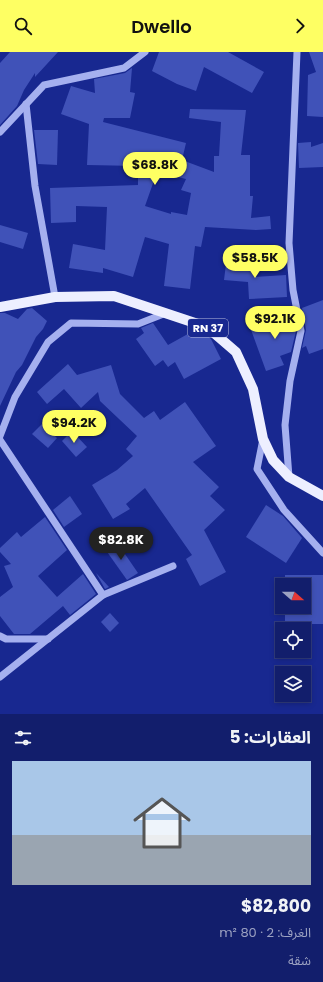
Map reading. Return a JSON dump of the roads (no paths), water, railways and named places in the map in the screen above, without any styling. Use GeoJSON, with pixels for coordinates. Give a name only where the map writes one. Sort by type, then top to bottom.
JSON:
{"type":"FeatureCollection","features":[{"type":"Feature","properties":{"kind":"main road","name":"RN 37"},"geometry":{"type":"LineString","coordinates":[[0,307],[55,297],[114,296],[207,327],[236,352],[253,389],[263,439],[273,460],[289,477],[323,496]]}},
{"type":"Feature","properties":{"kind":"street"},"geometry":{"type":"LineString","coordinates":[[0,132],[44,85],[124,68],[145,52]]}},
{"type":"Feature","properties":{"kind":"street"},"geometry":{"type":"LineString","coordinates":[[289,477],[285,425],[290,381],[301,331],[293,290],[289,243],[297,52]]}},
{"type":"Feature","properties":{"kind":"street"},"geometry":{"type":"LineString","coordinates":[[26,104],[35,186],[55,297]]}},
{"type":"Feature","properties":{"kind":"street"},"geometry":{"type":"LineString","coordinates":[[0,436],[15,397],[48,342],[70,323],[138,324],[166,313]]}},
{"type":"Feature","properties":{"kind":"street"},"geometry":{"type":"LineString","coordinates":[[263,439],[257,469],[284,510],[323,553]]}},
{"type":"Feature","properties":{"kind":"street"},"geometry":{"type":"LineString","coordinates":[[0,440],[102,595]]}},
{"type":"Feature","properties":{"kind":"street"},"geometry":{"type":"LineString","coordinates":[[0,678],[102,595],[173,566]]}},
{"type":"Feature","properties":{"kind":"street"},"geometry":{"type":"LineString","coordinates":[[0,636],[6,640],[48,639]]}}]}
